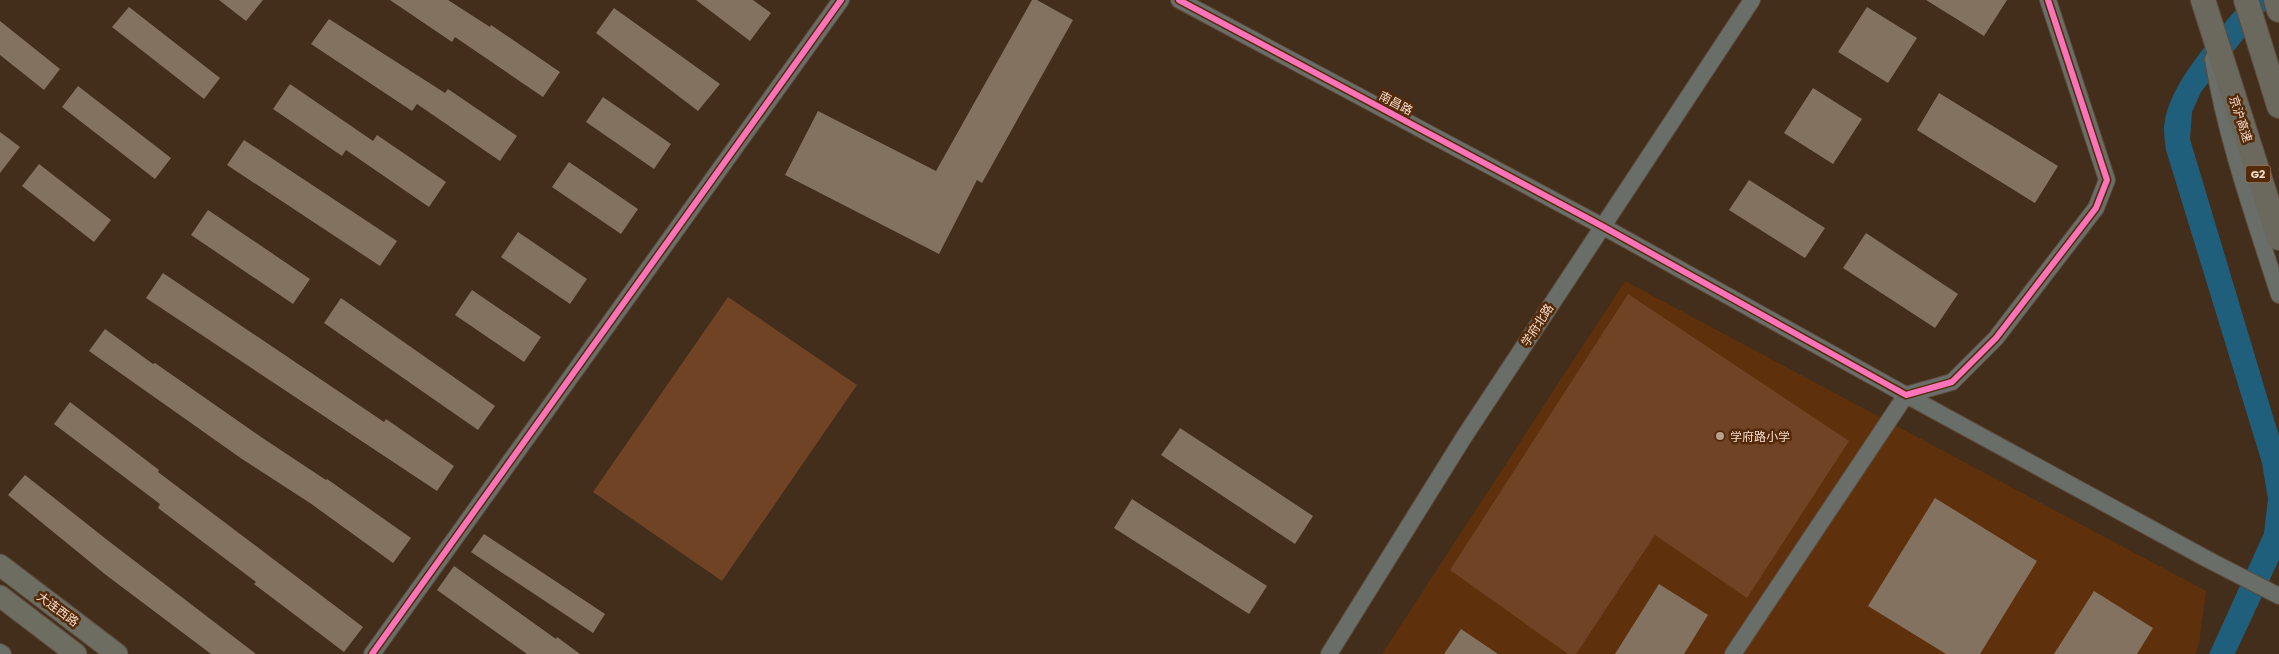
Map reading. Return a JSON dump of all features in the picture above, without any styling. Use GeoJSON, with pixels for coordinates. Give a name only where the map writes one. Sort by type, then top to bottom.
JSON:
{"type":"FeatureCollection","features":[{"type":"Feature","properties":{"kind":"highway","name":"京沪高速"},"geometry":{"type":"LineString","coordinates":[[2203,0],[2279,238]]}},
{"type":"Feature","properties":{"kind":"highway"},"geometry":{"type":"LineString","coordinates":[[2246,0],[2279,106]]}},
{"type":"Feature","properties":{"kind":"highway"},"geometry":{"type":"LineString","coordinates":[[2276,0],[2279,10]]}},
{"type":"Feature","properties":{"kind":"main road","name":"大连西路"},"geometry":{"type":"LineString","coordinates":[[0,565],[117,654]]}},
{"type":"Feature","properties":{"kind":"main road","name":"大连西路"},"geometry":{"type":"LineString","coordinates":[[0,596],[76,654]]}},
{"type":"Feature","properties":{"kind":"street"},"geometry":{"type":"LineString","coordinates":[[372,654],[841,0]]}},
{"type":"Feature","properties":{"kind":"street","name":"南昌路"},"geometry":{"type":"LineString","coordinates":[[1179,0],[1602,226],[1906,395],[2207,559],[2279,596]]}},
{"type":"Feature","properties":{"kind":"street","name":"学府北路"},"geometry":{"type":"LineString","coordinates":[[1329,654],[1464,437],[1752,0]]}},
{"type":"Feature","properties":{"kind":"street"},"geometry":{"type":"LineString","coordinates":[[1733,654],[1906,395],[1952,382],[1996,338],[2096,208],[2107,180],[2048,0]]}},
{"type":"Feature","properties":{"kind":"street"},"geometry":{"type":"LineString","coordinates":[[2203,0],[2219,94],[2237,161],[2279,295]]}},
{"type":"Feature","properties":{"kind":"shaded area","name":"学府路小学"},"geometry":{"type":"Polygon","coordinates":[[[1625,281],[2206,591],[2199,644],[2195,654],[1382,654],[1625,281]]]}},
{"type":"Feature","properties":{"kind":"shaded area"},"geometry":{"type":"Polygon","coordinates":[[[1628,294],[1849,441],[1747,598],[1655,535],[1576,654],[1568,654],[1450,570],[1628,294]]]}},
{"type":"Feature","properties":{"kind":"shaded area"},"geometry":{"type":"Polygon","coordinates":[[[728,297],[857,385],[722,581],[593,492],[728,297]]]}},
{"type":"Feature","properties":{"kind":"water"},"geometry":{"type":"Polygon","coordinates":[[[2244,0],[2274,0],[2201,92],[2192,112],[2190,139],[2279,436],[2279,560],[2235,654],[2209,654],[2264,533],[2268,499],[2262,463],[2166,150],[2164,127],[2167,110],[2184,76],[2195,59],[2244,0]]]}},
{"type":"Feature","properties":{"kind":"building"},"geometry":{"type":"Polygon","coordinates":[[[219,0],[263,0],[246,21],[219,0]]]}},
{"type":"Feature","properties":{"kind":"building"},"geometry":{"type":"Polygon","coordinates":[[[390,0],[448,0],[490,27],[491,25],[560,72],[543,97],[455,37],[452,42],[390,0]]]}},
{"type":"Feature","properties":{"kind":"building"},"geometry":{"type":"Polygon","coordinates":[[[696,0],[753,0],[771,13],[750,41],[696,0]]]}},
{"type":"Feature","properties":{"kind":"building"},"geometry":{"type":"Polygon","coordinates":[[[1032,0],[1037,0],[1073,20],[982,183],[977,180],[939,254],[785,175],[818,111],[936,171],[1032,0]]]}},
{"type":"Feature","properties":{"kind":"building"},"geometry":{"type":"Polygon","coordinates":[[[1926,0],[2007,0],[1984,36],[1926,0]]]}},
{"type":"Feature","properties":{"kind":"building"},"geometry":{"type":"Polygon","coordinates":[[[129,7],[220,78],[204,99],[112,27],[129,7]]]}},
{"type":"Feature","properties":{"kind":"building"},"geometry":{"type":"Polygon","coordinates":[[[1867,7],[1917,38],[1888,83],[1838,52],[1867,7]]]}},
{"type":"Feature","properties":{"kind":"building"},"geometry":{"type":"Polygon","coordinates":[[[614,8],[720,84],[698,111],[596,33],[614,8]]]}},
{"type":"Feature","properties":{"kind":"building"},"geometry":{"type":"Polygon","coordinates":[[[329,19],[445,93],[448,89],[517,136],[500,161],[417,104],[412,111],[311,44],[329,19]]]}},
{"type":"Feature","properties":{"kind":"building"},"geometry":{"type":"Polygon","coordinates":[[[0,21],[60,69],[44,90],[0,55],[0,21]]]}},
{"type":"Feature","properties":{"kind":"building"},"geometry":{"type":"Polygon","coordinates":[[[290,84],[373,141],[377,135],[446,182],[429,207],[346,150],[342,156],[273,109],[290,84]]]}},
{"type":"Feature","properties":{"kind":"building"},"geometry":{"type":"Polygon","coordinates":[[[78,86],[171,158],[155,179],[62,107],[78,86]]]}},
{"type":"Feature","properties":{"kind":"building"},"geometry":{"type":"Polygon","coordinates":[[[1813,88],[1862,119],[1833,164],[1784,133],[1813,88]]]}},
{"type":"Feature","properties":{"kind":"building"},"geometry":{"type":"Polygon","coordinates":[[[1939,93],[2058,166],[2035,203],[1917,130],[1939,93]]]}},
{"type":"Feature","properties":{"kind":"building"},"geometry":{"type":"Polygon","coordinates":[[[603,97],[671,144],[654,169],[586,122],[603,97]]]}},
{"type":"Feature","properties":{"kind":"building"},"geometry":{"type":"Polygon","coordinates":[[[0,132],[20,147],[0,173],[0,132]]]}},
{"type":"Feature","properties":{"kind":"building"},"geometry":{"type":"Polygon","coordinates":[[[244,140],[397,241],[380,266],[227,165],[244,140]]]}},
{"type":"Feature","properties":{"kind":"building"},"geometry":{"type":"Polygon","coordinates":[[[569,162],[638,209],[621,234],[552,187],[569,162]]]}},
{"type":"Feature","properties":{"kind":"building"},"geometry":{"type":"Polygon","coordinates":[[[39,164],[111,220],[94,242],[22,186],[39,164]]]}},
{"type":"Feature","properties":{"kind":"building"},"geometry":{"type":"Polygon","coordinates":[[[1749,180],[1825,228],[1805,258],[1729,210],[1749,180]]]}},
{"type":"Feature","properties":{"kind":"building"},"geometry":{"type":"Polygon","coordinates":[[[208,210],[310,279],[293,304],[191,235],[208,210]]]}},
{"type":"Feature","properties":{"kind":"building"},"geometry":{"type":"Polygon","coordinates":[[[518,232],[587,279],[570,304],[501,257],[518,232]]]}},
{"type":"Feature","properties":{"kind":"building"},"geometry":{"type":"Polygon","coordinates":[[[1866,233],[1958,294],[1935,328],[1843,268],[1866,233]]]}},
{"type":"Feature","properties":{"kind":"building"},"geometry":{"type":"Polygon","coordinates":[[[163,273],[384,422],[386,419],[454,466],[437,491],[146,298],[163,273]]]}},
{"type":"Feature","properties":{"kind":"building"},"geometry":{"type":"Polygon","coordinates":[[[472,290],[541,337],[524,362],[455,315],[472,290]]]}},
{"type":"Feature","properties":{"kind":"building"},"geometry":{"type":"Polygon","coordinates":[[[341,298],[495,406],[478,430],[324,323],[341,298]]]}},
{"type":"Feature","properties":{"kind":"building"},"geometry":{"type":"Polygon","coordinates":[[[105,329],[153,364],[155,363],[264,439],[327,479],[411,538],[393,563],[310,503],[242,459],[89,351],[105,329]]]}},
{"type":"Feature","properties":{"kind":"building"},"geometry":{"type":"Polygon","coordinates":[[[70,402],[159,470],[158,472],[363,627],[344,652],[158,508],[160,504],[54,424],[70,402]]]}},
{"type":"Feature","properties":{"kind":"building"},"geometry":{"type":"Polygon","coordinates":[[[1180,428],[1313,516],[1295,544],[1161,455],[1180,428]]]}},
{"type":"Feature","properties":{"kind":"building"},"geometry":{"type":"Polygon","coordinates":[[[25,475],[256,654],[211,654],[106,575],[8,495],[25,475]]]}},
{"type":"Feature","properties":{"kind":"building"},"geometry":{"type":"Polygon","coordinates":[[[1935,498],[2037,561],[1980,654],[1946,654],[1868,606],[1935,498]]]}},
{"type":"Feature","properties":{"kind":"building"},"geometry":{"type":"Polygon","coordinates":[[[1132,499],[1267,586],[1249,614],[1114,528],[1132,499]]]}},
{"type":"Feature","properties":{"kind":"building"},"geometry":{"type":"Polygon","coordinates":[[[484,534],[605,614],[593,633],[471,552],[484,534]]]}},
{"type":"Feature","properties":{"kind":"building"},"geometry":{"type":"Polygon","coordinates":[[[454,566],[580,654],[527,654],[437,590],[454,566]]]}},
{"type":"Feature","properties":{"kind":"building"},"geometry":{"type":"Polygon","coordinates":[[[1659,584],[1708,615],[1684,654],[1615,654],[1659,584]]]}},
{"type":"Feature","properties":{"kind":"building"},"geometry":{"type":"Polygon","coordinates":[[[2094,591],[2153,628],[2137,654],[2054,654],[2094,591]]]}},
{"type":"Feature","properties":{"kind":"building"},"geometry":{"type":"Polygon","coordinates":[[[1461,629],[1498,654],[1444,654],[1461,629]]]}},
{"type":"Feature","properties":{"kind":"cycle path"},"geometry":{"type":"LineString","coordinates":[[372,654],[841,0]]}},
{"type":"Feature","properties":{"kind":"cycle path"},"geometry":{"type":"LineString","coordinates":[[1179,0],[1602,226],[1906,395],[1952,382],[1996,338],[2096,208],[2107,180],[2048,0]]}},
{"type":"Feature","properties":{"kind":"place","name":"学府路小学"},"geometry":{"type":"Point","coordinates":[1720,436]}}]}
